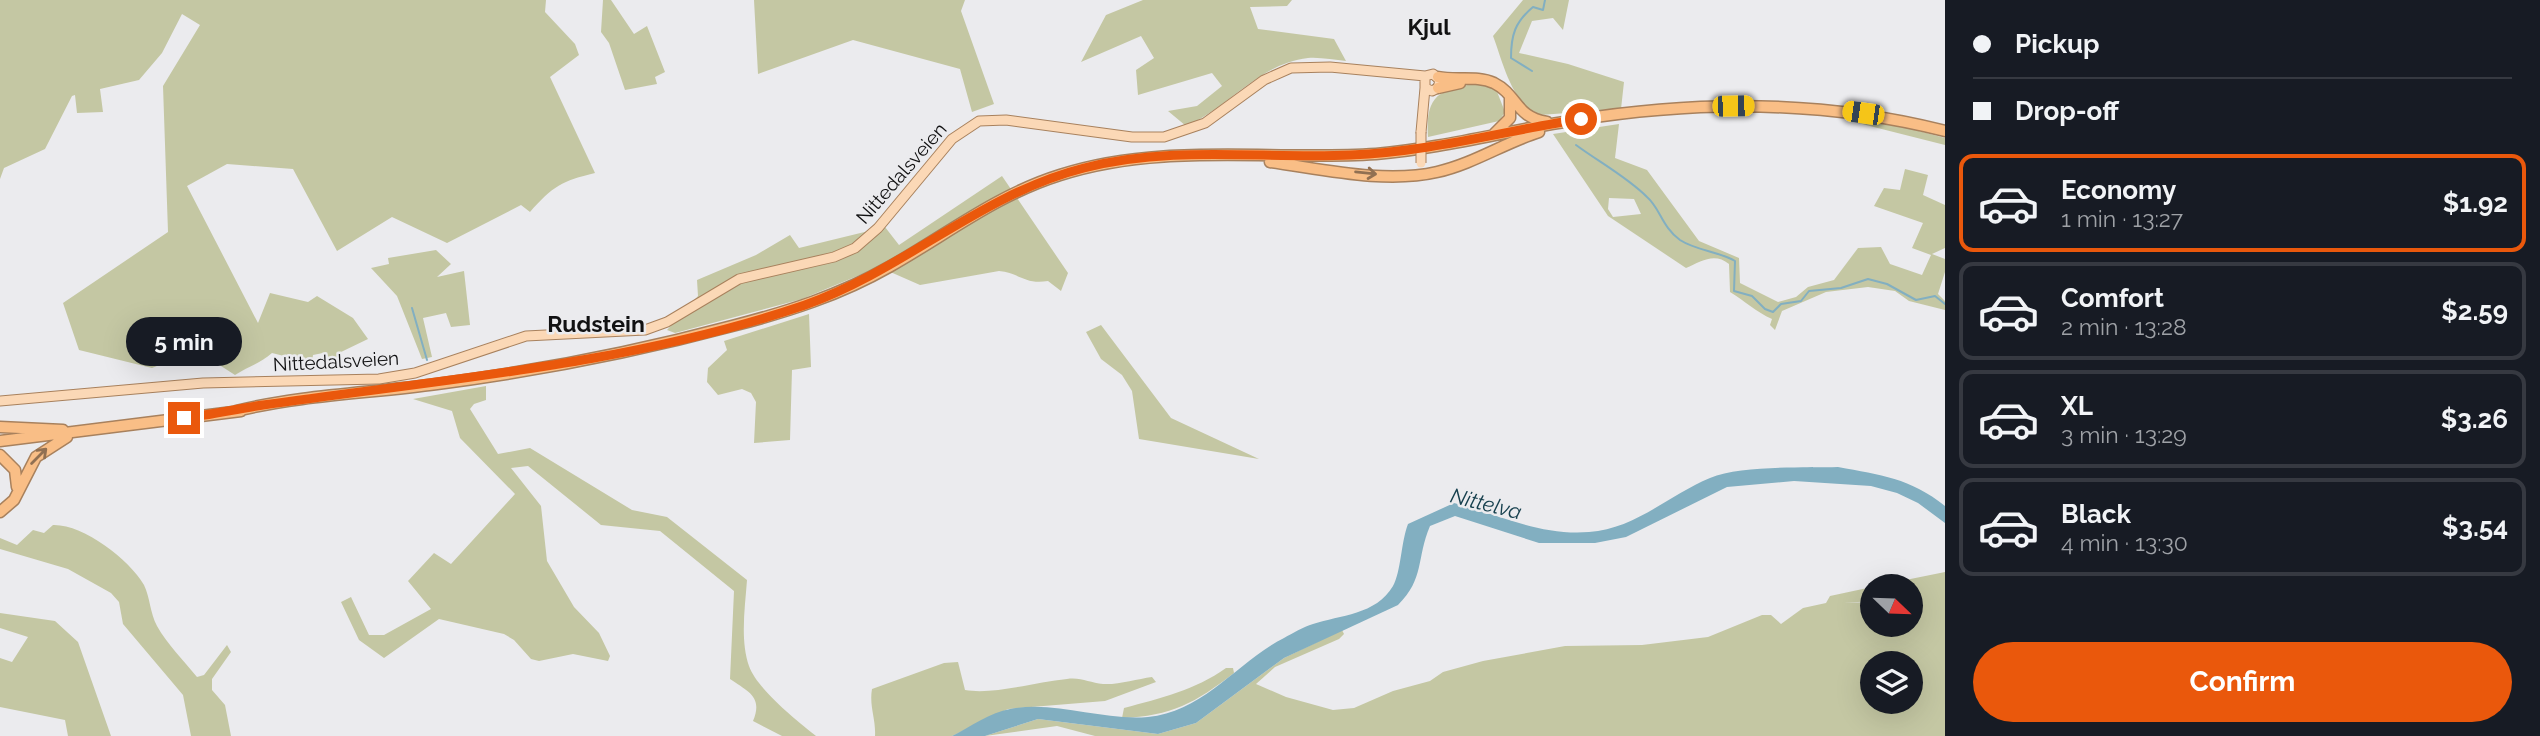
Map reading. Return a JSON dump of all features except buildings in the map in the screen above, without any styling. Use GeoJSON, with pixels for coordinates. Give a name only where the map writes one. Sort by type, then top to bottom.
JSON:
{"type":"FeatureCollection","features":[{"type":"Feature","properties":{"kind":"highway"},"geometry":{"type":"LineString","coordinates":[[1431,84],[1469,80],[1492,82],[1526,116],[1557,123]]}},
{"type":"Feature","properties":{"kind":"highway"},"geometry":{"type":"LineString","coordinates":[[1493,135],[1510,118],[1510,98]]}},
{"type":"Feature","properties":{"kind":"highway"},"geometry":{"type":"LineString","coordinates":[[0,441],[521,372],[691,336],[778,313],[841,291],[892,265],[998,200],[1056,176],[1093,165],[1153,156],[1386,153],[1581,119],[1690,108],[1781,106],[1863,113],[1945,131]]}},
{"type":"Feature","properties":{"kind":"highway"},"geometry":{"type":"LineString","coordinates":[[1250,159],[1370,174],[1451,168],[1518,139],[1581,119]]}},
{"type":"Feature","properties":{"kind":"highway"},"geometry":{"type":"LineString","coordinates":[[236,411],[483,382],[692,341],[779,318],[843,295],[895,269],[999,204],[1057,180],[1139,163],[1274,156]]}},
{"type":"Feature","properties":{"kind":"highway"},"geometry":{"type":"LineString","coordinates":[[0,427],[76,432]]}},
{"type":"Feature","properties":{"kind":"highway"},"geometry":{"type":"LineString","coordinates":[[0,512],[9,506],[17,494],[30,464],[39,453],[76,432]]}},
{"type":"Feature","properties":{"kind":"highway"},"geometry":{"type":"LineString","coordinates":[[0,455],[15,470],[17,494]]}},
{"type":"Feature","properties":{"kind":"main road","name":"Nittedalsveien"},"geometry":{"type":"LineString","coordinates":[[0,401],[203,383],[387,378],[415,373],[532,335],[645,330],[667,322],[739,279],[834,257],[855,248],[872,234],[957,134],[979,121],[999,119],[1132,137],[1164,137],[1205,123],[1264,80],[1286,69],[1316,66],[1399,74],[1431,84]]}},
{"type":"Feature","properties":{"kind":"main road"},"geometry":{"type":"LineString","coordinates":[[1421,169],[1421,115],[1431,84]]}},
{"type":"Feature","properties":{"kind":"green space"},"geometry":{"type":"Polygon","coordinates":[[[0,0],[546,0],[545,12],[575,44],[579,55],[550,77],[595,173],[559,186],[530,212],[521,205],[447,243],[392,217],[337,251],[293,169],[227,164],[187,186],[258,323],[270,293],[308,302],[317,296],[353,318],[368,339],[341,352],[337,363],[323,353],[313,355],[312,363],[272,353],[235,375],[196,350],[152,368],[79,350],[63,303],[168,232],[163,86],[200,25],[182,14],[162,53],[139,80],[100,89],[103,112],[77,113],[75,95],[72,96],[45,149],[4,168],[0,179],[0,0]]]}},
{"type":"Feature","properties":{"kind":"green space"},"geometry":{"type":"Polygon","coordinates":[[[603,0],[611,0],[634,34],[647,26],[665,72],[655,77],[657,84],[625,90],[609,43],[601,32],[603,0]]]}},
{"type":"Feature","properties":{"kind":"green space"},"geometry":{"type":"Polygon","coordinates":[[[754,0],[965,0],[961,11],[994,104],[972,112],[960,69],[853,40],[758,74],[754,0]]]}},
{"type":"Feature","properties":{"kind":"green space"},"geometry":{"type":"Polygon","coordinates":[[[1143,0],[1292,0],[1287,6],[1250,7],[1258,29],[1334,39],[1346,61],[1308,58],[1275,68],[1186,126],[1168,111],[1197,106],[1222,86],[1212,73],[1138,95],[1136,70],[1154,58],[1141,36],[1081,62],[1106,15],[1143,0]]]}},
{"type":"Feature","properties":{"kind":"green space"},"geometry":{"type":"Polygon","coordinates":[[[1523,0],[1569,0],[1563,30],[1553,18],[1532,21],[1519,53],[1568,64],[1624,82],[1621,109],[1540,115],[1522,102],[1510,82],[1493,36],[1523,0]]]}},
{"type":"Feature","properties":{"kind":"green space"},"geometry":{"type":"Polygon","coordinates":[[[1480,83],[1496,89],[1505,112],[1499,121],[1428,137],[1429,111],[1438,96],[1455,88],[1480,83]]]}},
{"type":"Feature","properties":{"kind":"green space"},"geometry":{"type":"Polygon","coordinates":[[[1850,121],[1885,122],[1945,138],[1945,145],[1850,121]]]}},
{"type":"Feature","properties":{"kind":"green space"},"geometry":{"type":"Polygon","coordinates":[[[1619,124],[1615,158],[1647,170],[1699,241],[1739,258],[1740,283],[1778,302],[1796,297],[1808,287],[1834,280],[1858,248],[1881,247],[1890,264],[1922,275],[1931,255],[1912,248],[1923,223],[1874,206],[1884,188],[1900,190],[1905,169],[1928,175],[1923,195],[1945,205],[1945,248],[1932,254],[1945,259],[1945,272],[1938,294],[1945,301],[1945,310],[1909,301],[1895,291],[1868,287],[1826,292],[1782,311],[1775,330],[1770,325],[1772,319],[1730,292],[1729,264],[1724,260],[1703,260],[1686,268],[1608,216],[1553,134],[1619,124]],[[1609,198],[1608,209],[1613,217],[1641,214],[1634,199],[1609,198]]]}},
{"type":"Feature","properties":{"kind":"green space"},"geometry":{"type":"Polygon","coordinates":[[[1002,176],[1068,273],[1061,291],[1048,281],[1028,280],[999,271],[920,285],[879,267],[802,299],[675,333],[667,330],[698,296],[697,280],[756,255],[790,235],[799,248],[885,227],[899,245],[1002,176]]]}},
{"type":"Feature","properties":{"kind":"green space"},"geometry":{"type":"Polygon","coordinates":[[[436,250],[451,264],[437,277],[464,271],[470,325],[451,327],[446,313],[423,318],[432,357],[422,359],[397,296],[371,268],[389,264],[388,258],[436,250]]]}},
{"type":"Feature","properties":{"kind":"green space"},"geometry":{"type":"Polygon","coordinates":[[[809,314],[811,367],[792,370],[790,440],[754,443],[756,402],[751,393],[742,389],[718,395],[707,382],[708,368],[727,350],[724,341],[809,314]]]}},
{"type":"Feature","properties":{"kind":"green space"},"geometry":{"type":"Polygon","coordinates":[[[1101,325],[1171,418],[1259,459],[1139,439],[1132,391],[1122,375],[1101,359],[1086,332],[1101,325]]]}},
{"type":"Feature","properties":{"kind":"green space"},"geometry":{"type":"Polygon","coordinates":[[[486,386],[486,400],[474,404],[470,409],[498,454],[530,448],[632,510],[667,517],[747,580],[744,635],[749,666],[760,685],[816,736],[782,736],[753,721],[756,713],[755,701],[748,692],[730,679],[734,591],[660,531],[601,525],[528,466],[511,468],[541,506],[547,561],[574,607],[599,633],[610,656],[608,661],[573,654],[539,661],[531,659],[514,640],[504,634],[439,619],[384,658],[359,640],[341,602],[351,597],[369,635],[384,635],[431,609],[408,581],[434,553],[451,564],[515,494],[460,438],[452,411],[413,399],[486,386]]]}},
{"type":"Feature","properties":{"kind":"green space"},"geometry":{"type":"Polygon","coordinates":[[[53,525],[78,530],[117,554],[128,565],[144,585],[161,633],[197,677],[204,675],[227,645],[231,652],[212,679],[212,690],[225,705],[231,736],[191,736],[183,695],[123,624],[119,602],[111,593],[68,569],[0,549],[0,538],[17,545],[33,530],[44,533],[53,525]]]}},
{"type":"Feature","properties":{"kind":"green space"},"geometry":{"type":"Polygon","coordinates":[[[1945,572],[1945,736],[1095,736],[1057,726],[985,736],[1038,719],[1158,734],[1196,723],[1284,658],[1342,630],[1344,634],[1339,639],[1275,667],[1256,684],[1286,697],[1333,710],[1354,708],[1393,691],[1430,681],[1443,672],[1483,661],[1565,646],[1642,645],[1708,637],[1762,615],[1771,615],[1781,624],[1803,608],[1826,603],[1830,596],[1860,590],[1860,602],[1844,603],[1860,602],[1860,637],[1923,637],[1923,576],[1945,572]]]}},
{"type":"Feature","properties":{"kind":"green space"},"geometry":{"type":"Polygon","coordinates":[[[0,613],[55,621],[78,642],[111,736],[68,736],[65,720],[0,707],[0,658],[12,662],[28,637],[0,628],[0,613]]]}},
{"type":"Feature","properties":{"kind":"green space"},"geometry":{"type":"Polygon","coordinates":[[[958,662],[965,690],[1002,690],[1072,679],[1109,684],[1152,677],[1156,682],[1105,701],[1008,709],[952,736],[875,736],[872,689],[944,663],[958,662]]]}},
{"type":"Feature","properties":{"kind":"green space"},"geometry":{"type":"Polygon","coordinates":[[[1226,668],[1233,668],[1234,673],[1195,700],[1169,711],[1122,718],[1124,708],[1190,688],[1226,668]]]}},
{"type":"Feature","properties":{"kind":"water","name":"Nittelva"},"geometry":{"type":"Polygon","coordinates":[[[1838,467],[1894,479],[1920,489],[1945,506],[1945,523],[1918,503],[1897,493],[1871,486],[1794,481],[1727,487],[1626,537],[1595,543],[1539,543],[1455,516],[1430,526],[1416,577],[1407,595],[1398,605],[1284,658],[1196,723],[1158,734],[1038,719],[985,736],[952,736],[988,716],[1010,709],[1044,707],[1113,716],[1148,717],[1186,706],[1294,632],[1377,603],[1386,596],[1396,580],[1408,524],[1454,503],[1537,528],[1589,532],[1622,525],[1695,485],[1723,474],[1773,468],[1838,467]]]}},
{"type":"Feature","properties":{"kind":"waterway"},"geometry":{"type":"LineString","coordinates":[[1532,71],[1511,58],[1512,42],[1522,18],[1533,7],[1543,10],[1545,0]]}},
{"type":"Feature","properties":{"kind":"waterway"},"geometry":{"type":"LineString","coordinates":[[1576,145],[1639,190],[1651,201],[1669,229],[1680,240],[1735,261],[1734,291],[1752,296],[1765,309],[1773,312],[1781,304],[1801,301],[1809,291],[1841,288],[1868,279],[1887,284],[1916,300],[1935,296],[1945,304]]}},
{"type":"Feature","properties":{"kind":"waterway"},"geometry":{"type":"LineString","coordinates":[[412,308],[427,360]]}},
{"type":"Feature","properties":{"kind":"district","name":"Kjul"},"geometry":{"type":"Point","coordinates":[1429,27]}},
{"type":"Feature","properties":{"kind":"district","name":"Rudstein"},"geometry":{"type":"Point","coordinates":[596,324]}},
{"type":"Feature","properties":{"kind":"route"},"geometry":{"type":"LineString","coordinates":[[184,418],[521,372],[650,346],[746,322],[816,300],[855,284],[892,265],[998,200],[1056,176],[1093,165],[1153,156],[1331,156],[1386,153],[1581,119]]}}]}
